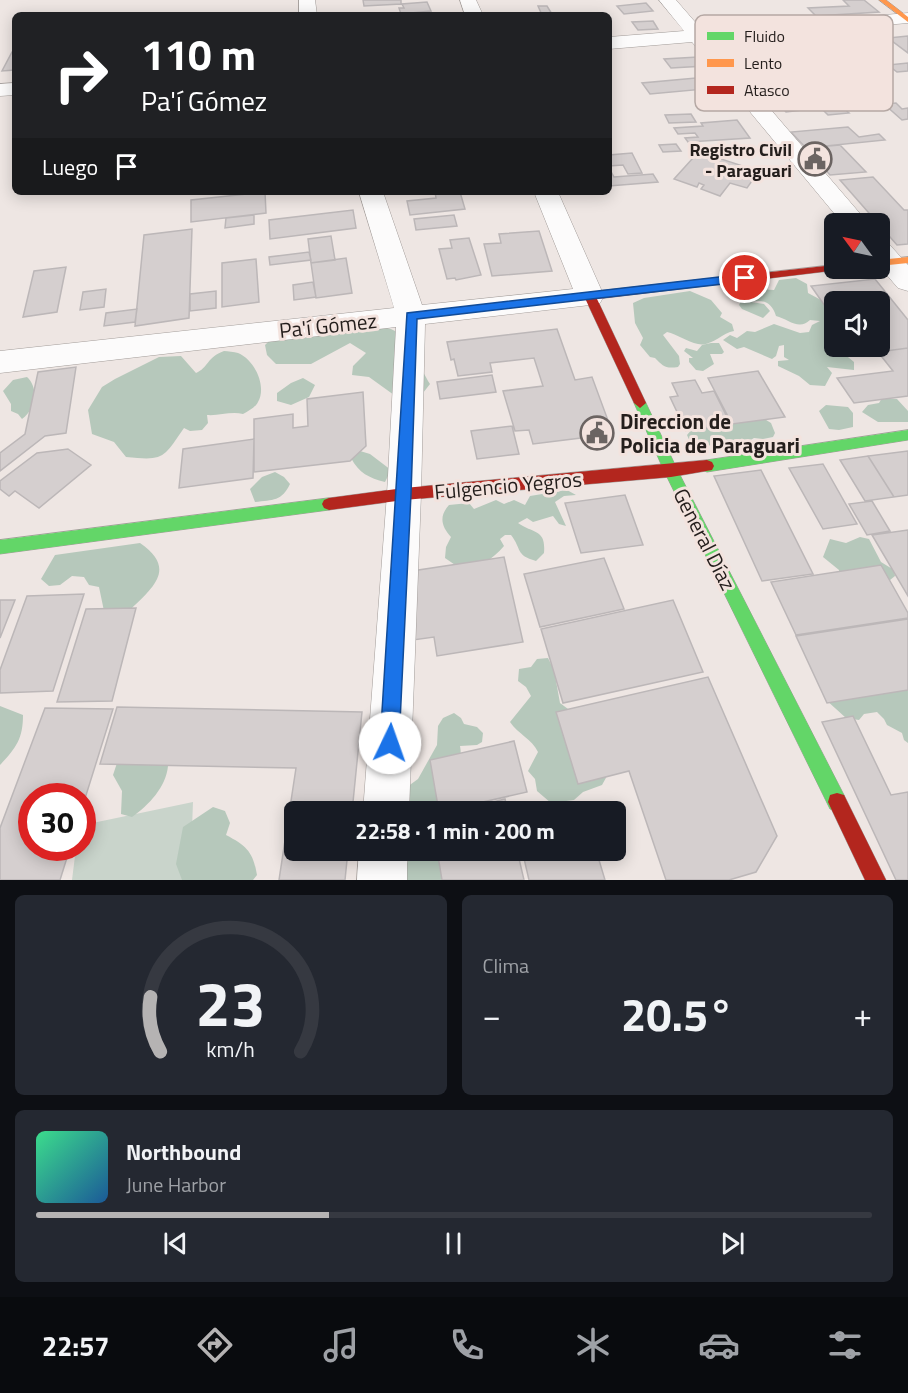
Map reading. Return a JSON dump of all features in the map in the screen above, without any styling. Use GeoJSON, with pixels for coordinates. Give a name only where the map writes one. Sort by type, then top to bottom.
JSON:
{"type":"FeatureCollection","features":[{"type":"Feature","properties":{"kind":"street"},"geometry":{"type":"LineString","coordinates":[[667,0],[695,34]]}},
{"type":"Feature","properties":{"kind":"street"},"geometry":{"type":"LineString","coordinates":[[882,0],[907,15]]}},
{"type":"Feature","properties":{"kind":"street"},"geometry":{"type":"LineString","coordinates":[[903,0],[907,15]]}},
{"type":"Feature","properties":{"kind":"street"},"geometry":{"type":"LineString","coordinates":[[612,43],[695,36]]}},
{"type":"Feature","properties":{"kind":"street"},"geometry":{"type":"LineString","coordinates":[[761,111],[848,213]]}},
{"type":"Feature","properties":{"kind":"street"},"geometry":{"type":"LineString","coordinates":[[372,195],[411,316],[404,494],[387,801]]}},
{"type":"Feature","properties":{"kind":"street","name":"General Díaz"},"geometry":{"type":"LineString","coordinates":[[547,195],[590,296],[671,471],[876,880]]}},
{"type":"Feature","properties":{"kind":"street"},"geometry":{"type":"LineString","coordinates":[[890,259],[908,282]]}},
{"type":"Feature","properties":{"kind":"street","name":"Pa'í Gómez"},"geometry":{"type":"LineString","coordinates":[[0,362],[824,269]]}},
{"type":"Feature","properties":{"kind":"street","name":"Fulgencio Yegros"},"geometry":{"type":"LineString","coordinates":[[0,547],[404,494],[671,471],[908,435]]}},
{"type":"Feature","properties":{"kind":"street"},"geometry":{"type":"LineString","coordinates":[[382,880],[383,861]]}},
{"type":"Feature","properties":{"kind":"shaded area"},"geometry":{"type":"Polygon","coordinates":[[[193,802],[190,880],[72,880],[74,861],[96,861],[96,822],[193,802]]]}},
{"type":"Feature","properties":{"kind":"green space"},"geometry":{"type":"Polygon","coordinates":[[[796,278],[807,284],[808,293],[824,300],[824,357],[848,357],[854,362],[854,370],[827,367],[832,373],[825,386],[810,385],[799,376],[778,366],[778,361],[789,360],[784,357],[784,345],[779,346],[776,356],[772,359],[744,347],[737,349],[723,340],[730,335],[737,338],[747,331],[755,332],[774,324],[800,333],[809,332],[812,325],[820,321],[793,323],[776,316],[767,303],[751,302],[764,304],[770,311],[763,318],[742,309],[739,305],[741,301],[730,294],[737,288],[774,290],[779,280],[796,278]]]}},
{"type":"Feature","properties":{"kind":"green space"},"geometry":{"type":"Polygon","coordinates":[[[690,291],[711,300],[722,313],[720,317],[732,324],[734,331],[707,344],[694,343],[667,332],[663,335],[679,356],[680,364],[678,367],[670,368],[650,357],[640,345],[643,338],[635,323],[633,303],[644,298],[690,291]]]}},
{"type":"Feature","properties":{"kind":"green space"},"geometry":{"type":"Polygon","coordinates":[[[366,328],[388,328],[400,336],[410,348],[430,384],[423,393],[394,395],[369,377],[352,375],[353,366],[366,353],[350,343],[311,364],[276,364],[267,355],[265,345],[271,339],[366,328]]]}},
{"type":"Feature","properties":{"kind":"green space"},"geometry":{"type":"Polygon","coordinates":[[[719,343],[724,352],[710,354],[714,364],[703,371],[696,370],[689,362],[689,358],[693,358],[684,351],[686,348],[697,351],[702,345],[719,343]]]}},
{"type":"Feature","properties":{"kind":"green space"},"geometry":{"type":"Polygon","coordinates":[[[224,351],[244,356],[258,374],[260,396],[253,408],[243,414],[207,415],[208,423],[202,430],[190,431],[184,428],[172,446],[156,457],[126,457],[114,442],[92,434],[88,410],[102,387],[159,357],[181,356],[196,373],[214,356],[224,351]]]}},
{"type":"Feature","properties":{"kind":"green space"},"geometry":{"type":"Polygon","coordinates":[[[27,377],[33,387],[34,398],[30,410],[22,419],[11,411],[11,404],[3,391],[13,380],[27,377]]]}},
{"type":"Feature","properties":{"kind":"green space"},"geometry":{"type":"Polygon","coordinates":[[[303,378],[315,385],[309,397],[291,405],[277,401],[277,393],[303,378]]]}},
{"type":"Feature","properties":{"kind":"green space"},"geometry":{"type":"Polygon","coordinates":[[[882,398],[897,399],[908,411],[908,422],[878,422],[862,412],[868,405],[879,403],[882,398]]]}},
{"type":"Feature","properties":{"kind":"green space"},"geometry":{"type":"Polygon","coordinates":[[[826,405],[848,407],[853,413],[853,427],[839,430],[829,429],[819,411],[826,405]]]}},
{"type":"Feature","properties":{"kind":"green space"},"geometry":{"type":"Polygon","coordinates":[[[761,417],[771,423],[775,433],[773,437],[742,440],[737,444],[726,443],[719,447],[714,444],[698,449],[691,444],[687,435],[699,421],[714,423],[728,418],[761,417]]]}},
{"type":"Feature","properties":{"kind":"green space"},"geometry":{"type":"Polygon","coordinates":[[[360,451],[370,454],[391,470],[385,482],[369,477],[357,468],[351,458],[360,451]]]}},
{"type":"Feature","properties":{"kind":"green space"},"geometry":{"type":"Polygon","coordinates":[[[275,472],[290,484],[287,490],[276,499],[255,502],[250,489],[262,477],[275,472]]]}},
{"type":"Feature","properties":{"kind":"green space"},"geometry":{"type":"Polygon","coordinates":[[[567,490],[576,495],[564,496],[555,502],[566,526],[559,524],[553,516],[533,522],[527,518],[518,523],[538,533],[543,540],[544,553],[536,561],[522,554],[511,535],[505,535],[500,539],[504,546],[490,559],[479,565],[461,569],[445,558],[446,547],[451,537],[443,525],[443,517],[449,505],[469,503],[474,509],[496,500],[504,504],[514,500],[525,505],[530,496],[567,490]]]}},
{"type":"Feature","properties":{"kind":"green space"},"geometry":{"type":"Polygon","coordinates":[[[860,537],[869,539],[881,562],[894,570],[895,576],[890,580],[890,589],[839,576],[839,570],[823,557],[830,539],[846,543],[860,537]]]}},
{"type":"Feature","properties":{"kind":"green space"},"geometry":{"type":"Polygon","coordinates":[[[140,543],[151,552],[157,561],[158,577],[154,585],[131,609],[118,608],[104,611],[99,587],[89,585],[84,577],[72,576],[60,585],[49,586],[41,579],[55,555],[140,543]]]}},
{"type":"Feature","properties":{"kind":"green space"},"geometry":{"type":"Polygon","coordinates":[[[548,658],[554,670],[560,703],[576,715],[607,776],[602,785],[583,792],[574,800],[549,801],[537,791],[535,779],[528,771],[538,752],[510,722],[531,696],[526,687],[518,681],[519,669],[531,667],[537,659],[548,658]]]}},
{"type":"Feature","properties":{"kind":"green space"},"geometry":{"type":"Polygon","coordinates":[[[908,675],[908,743],[904,740],[902,733],[887,725],[877,712],[864,714],[859,720],[846,718],[825,699],[908,675]]]}},
{"type":"Feature","properties":{"kind":"green space"},"geometry":{"type":"Polygon","coordinates":[[[0,706],[23,715],[22,731],[18,743],[0,765],[0,706]]]}},
{"type":"Feature","properties":{"kind":"green space"},"geometry":{"type":"Polygon","coordinates":[[[454,713],[461,718],[464,724],[477,727],[483,733],[482,742],[477,745],[460,746],[461,755],[457,771],[446,801],[407,801],[407,787],[418,779],[437,745],[438,726],[443,718],[454,713]]]}},
{"type":"Feature","properties":{"kind":"green space"},"geometry":{"type":"Polygon","coordinates":[[[161,759],[168,766],[167,774],[156,795],[132,817],[121,814],[122,791],[113,775],[117,763],[161,759]]]}},
{"type":"Feature","properties":{"kind":"green space"},"geometry":{"type":"Polygon","coordinates":[[[213,807],[225,811],[230,823],[226,835],[244,846],[251,855],[257,875],[253,880],[182,880],[176,864],[183,827],[213,807]]]}},
{"type":"Feature","properties":{"kind":"green space"},"geometry":{"type":"Polygon","coordinates":[[[408,861],[461,861],[474,880],[401,880],[408,861]]]}},
{"type":"Feature","properties":{"kind":"building"},"geometry":{"type":"Polygon","coordinates":[[[363,0],[401,0],[401,4],[364,6],[363,0]]]}},
{"type":"Feature","properties":{"kind":"building"},"geometry":{"type":"Polygon","coordinates":[[[843,0],[864,0],[879,12],[815,15],[808,8],[849,6],[843,0]]]}},
{"type":"Feature","properties":{"kind":"building"},"geometry":{"type":"Polygon","coordinates":[[[427,2],[431,11],[400,12],[399,8],[404,8],[402,4],[427,2]]]}},
{"type":"Feature","properties":{"kind":"building"},"geometry":{"type":"Polygon","coordinates":[[[646,3],[653,11],[624,14],[617,6],[646,3]]]}},
{"type":"Feature","properties":{"kind":"building"},"geometry":{"type":"Polygon","coordinates":[[[538,6],[547,6],[551,12],[541,12],[538,6]]]}},
{"type":"Feature","properties":{"kind":"building"},"geometry":{"type":"Polygon","coordinates":[[[653,21],[658,29],[638,30],[632,22],[653,21]]]}},
{"type":"Feature","properties":{"kind":"building"},"geometry":{"type":"Polygon","coordinates":[[[908,36],[908,53],[893,42],[893,38],[908,36]]]}},
{"type":"Feature","properties":{"kind":"building"},"geometry":{"type":"Polygon","coordinates":[[[12,52],[12,70],[2,71],[12,52]]]}},
{"type":"Feature","properties":{"kind":"building"},"geometry":{"type":"Polygon","coordinates":[[[695,57],[695,67],[671,68],[664,59],[695,57]]]}},
{"type":"Feature","properties":{"kind":"building"},"geometry":{"type":"Polygon","coordinates":[[[908,63],[908,71],[897,72],[893,69],[893,64],[908,63]]]}},
{"type":"Feature","properties":{"kind":"building"},"geometry":{"type":"Polygon","coordinates":[[[695,78],[695,90],[650,94],[642,83],[695,78]]]}},
{"type":"Feature","properties":{"kind":"building"},"geometry":{"type":"Polygon","coordinates":[[[893,103],[896,103],[902,109],[908,108],[908,119],[902,120],[892,111],[893,103]]]}},
{"type":"Feature","properties":{"kind":"building"},"geometry":{"type":"Polygon","coordinates":[[[824,111],[847,111],[849,113],[828,115],[824,111]]]}},
{"type":"Feature","properties":{"kind":"building"},"geometry":{"type":"Polygon","coordinates":[[[691,114],[696,122],[669,123],[665,115],[691,114]]]}},
{"type":"Feature","properties":{"kind":"building"},"geometry":{"type":"Polygon","coordinates":[[[737,120],[750,138],[688,142],[685,138],[698,137],[695,133],[678,134],[674,128],[703,126],[701,123],[737,120]]]}},
{"type":"Feature","properties":{"kind":"building"},"geometry":{"type":"Polygon","coordinates":[[[848,127],[859,137],[879,134],[885,140],[806,148],[791,132],[848,127]]]}},
{"type":"Feature","properties":{"kind":"building"},"geometry":{"type":"Polygon","coordinates":[[[676,144],[681,151],[663,152],[659,145],[676,144]]]}},
{"type":"Feature","properties":{"kind":"building"},"geometry":{"type":"Polygon","coordinates":[[[840,145],[866,172],[830,175],[806,148],[840,145]]]}},
{"type":"Feature","properties":{"kind":"building"},"geometry":{"type":"Polygon","coordinates":[[[702,148],[725,155],[721,159],[749,168],[744,174],[754,178],[747,188],[730,183],[720,196],[701,189],[704,185],[699,183],[697,187],[674,179],[702,148]]]}},
{"type":"Feature","properties":{"kind":"building"},"geometry":{"type":"Polygon","coordinates":[[[632,153],[642,173],[628,174],[623,165],[612,166],[612,155],[632,153]]]}},
{"type":"Feature","properties":{"kind":"building"},"geometry":{"type":"Polygon","coordinates":[[[612,173],[614,177],[653,174],[658,182],[612,186],[612,173]]]}},
{"type":"Feature","properties":{"kind":"building"},"geometry":{"type":"Polygon","coordinates":[[[873,177],[904,210],[908,210],[908,244],[897,245],[890,237],[890,213],[869,213],[840,180],[873,177]]]}},
{"type":"Feature","properties":{"kind":"building"},"geometry":{"type":"Polygon","coordinates":[[[237,195],[265,195],[266,213],[191,222],[191,200],[237,195]]]}},
{"type":"Feature","properties":{"kind":"building"},"geometry":{"type":"Polygon","coordinates":[[[436,195],[461,195],[465,209],[410,215],[407,201],[436,198],[436,195]]]}},
{"type":"Feature","properties":{"kind":"building"},"geometry":{"type":"Polygon","coordinates":[[[353,210],[356,228],[270,239],[269,220],[353,210]]]}},
{"type":"Feature","properties":{"kind":"building"},"geometry":{"type":"Polygon","coordinates":[[[254,215],[254,224],[225,228],[226,218],[254,215]]]}},
{"type":"Feature","properties":{"kind":"building"},"geometry":{"type":"Polygon","coordinates":[[[454,215],[457,226],[416,230],[414,219],[454,215]]]}},
{"type":"Feature","properties":{"kind":"building"},"geometry":{"type":"Polygon","coordinates":[[[192,229],[189,318],[135,326],[144,235],[192,229]]]}},
{"type":"Feature","properties":{"kind":"building"},"geometry":{"type":"Polygon","coordinates":[[[539,231],[552,271],[492,276],[484,244],[501,243],[499,234],[539,231]]]}},
{"type":"Feature","properties":{"kind":"building"},"geometry":{"type":"Polygon","coordinates":[[[331,236],[335,260],[311,263],[308,239],[331,236]]]}},
{"type":"Feature","properties":{"kind":"building"},"geometry":{"type":"Polygon","coordinates":[[[469,238],[481,275],[456,280],[455,278],[447,279],[439,249],[452,248],[450,240],[469,238]]]}},
{"type":"Feature","properties":{"kind":"building"},"geometry":{"type":"Polygon","coordinates":[[[309,252],[311,260],[270,265],[269,257],[309,252]]]}},
{"type":"Feature","properties":{"kind":"building"},"geometry":{"type":"Polygon","coordinates":[[[346,258],[352,293],[316,298],[311,263],[346,258]]]}},
{"type":"Feature","properties":{"kind":"building"},"geometry":{"type":"Polygon","coordinates":[[[256,259],[259,302],[222,307],[222,263],[256,259]]]}},
{"type":"Feature","properties":{"kind":"building"},"geometry":{"type":"Polygon","coordinates":[[[66,267],[57,312],[23,317],[34,271],[66,267]]]}},
{"type":"Feature","properties":{"kind":"building"},"geometry":{"type":"Polygon","coordinates":[[[875,279],[885,291],[824,291],[824,305],[811,286],[875,279]]]}},
{"type":"Feature","properties":{"kind":"building"},"geometry":{"type":"Polygon","coordinates":[[[313,282],[316,297],[294,300],[293,285],[313,282]]]}},
{"type":"Feature","properties":{"kind":"building"},"geometry":{"type":"Polygon","coordinates":[[[106,289],[104,307],[80,310],[83,292],[106,289]]]}},
{"type":"Feature","properties":{"kind":"building"},"geometry":{"type":"Polygon","coordinates":[[[216,291],[216,308],[190,311],[190,294],[216,291]]]}},
{"type":"Feature","properties":{"kind":"building"},"geometry":{"type":"Polygon","coordinates":[[[890,298],[908,320],[908,348],[890,350],[890,298]]]}},
{"type":"Feature","properties":{"kind":"building"},"geometry":{"type":"Polygon","coordinates":[[[137,309],[135,322],[104,326],[106,313],[137,309]]]}},
{"type":"Feature","properties":{"kind":"building"},"geometry":{"type":"Polygon","coordinates":[[[557,329],[575,380],[592,377],[613,434],[533,444],[529,430],[515,431],[503,391],[543,386],[534,358],[490,363],[492,372],[458,376],[447,342],[557,329]]]}},
{"type":"Feature","properties":{"kind":"building"},"geometry":{"type":"Polygon","coordinates":[[[908,348],[908,396],[854,403],[837,378],[893,371],[882,357],[890,357],[890,350],[908,348]]]}},
{"type":"Feature","properties":{"kind":"building"},"geometry":{"type":"Polygon","coordinates":[[[76,367],[66,433],[45,436],[0,471],[0,453],[25,434],[38,372],[76,367]]]}},
{"type":"Feature","properties":{"kind":"building"},"geometry":{"type":"Polygon","coordinates":[[[758,371],[785,417],[732,424],[708,378],[758,371]]]}},
{"type":"Feature","properties":{"kind":"building"},"geometry":{"type":"Polygon","coordinates":[[[492,375],[496,392],[440,399],[437,382],[492,375]]]}},
{"type":"Feature","properties":{"kind":"building"},"geometry":{"type":"Polygon","coordinates":[[[695,380],[702,393],[714,391],[731,425],[686,431],[670,397],[678,396],[672,383],[695,380]]]}},
{"type":"Feature","properties":{"kind":"building"},"geometry":{"type":"Polygon","coordinates":[[[363,392],[366,446],[350,461],[254,472],[254,419],[293,414],[293,428],[308,426],[307,399],[363,392]]]}},
{"type":"Feature","properties":{"kind":"building"},"geometry":{"type":"Polygon","coordinates":[[[512,426],[519,454],[477,459],[471,431],[512,426]]]}},
{"type":"Feature","properties":{"kind":"building"},"geometry":{"type":"Polygon","coordinates":[[[254,439],[253,478],[179,488],[183,449],[254,439]]]}},
{"type":"Feature","properties":{"kind":"building"},"geometry":{"type":"Polygon","coordinates":[[[68,449],[91,465],[39,508],[15,491],[9,496],[0,489],[0,481],[37,453],[68,449]]]}},
{"type":"Feature","properties":{"kind":"building"},"geometry":{"type":"Polygon","coordinates":[[[908,451],[908,495],[894,497],[868,456],[908,451]]]}},
{"type":"Feature","properties":{"kind":"building"},"geometry":{"type":"Polygon","coordinates":[[[868,456],[894,497],[865,501],[840,460],[868,456]]]}},
{"type":"Feature","properties":{"kind":"building"},"geometry":{"type":"Polygon","coordinates":[[[823,464],[857,524],[823,529],[789,468],[823,464]]]}},
{"type":"Feature","properties":{"kind":"building"},"geometry":{"type":"Polygon","coordinates":[[[761,470],[813,574],[762,581],[714,476],[761,470]]]}},
{"type":"Feature","properties":{"kind":"building"},"geometry":{"type":"Polygon","coordinates":[[[625,495],[643,545],[581,553],[565,503],[625,495]]]}},
{"type":"Feature","properties":{"kind":"building"},"geometry":{"type":"Polygon","coordinates":[[[872,501],[890,531],[867,535],[849,504],[872,501]]]}},
{"type":"Feature","properties":{"kind":"building"},"geometry":{"type":"Polygon","coordinates":[[[908,530],[908,596],[872,535],[908,530]]]}},
{"type":"Feature","properties":{"kind":"building"},"geometry":{"type":"Polygon","coordinates":[[[504,557],[523,642],[437,656],[434,637],[413,640],[412,571],[504,557]]]}},
{"type":"Feature","properties":{"kind":"building"},"geometry":{"type":"Polygon","coordinates":[[[604,558],[624,609],[540,627],[524,574],[604,558]]]}},
{"type":"Feature","properties":{"kind":"building"},"geometry":{"type":"Polygon","coordinates":[[[881,565],[908,613],[908,618],[796,635],[771,582],[881,565]]]}},
{"type":"Feature","properties":{"kind":"building"},"geometry":{"type":"Polygon","coordinates":[[[84,594],[53,691],[0,693],[0,670],[27,596],[84,594]]]}},
{"type":"Feature","properties":{"kind":"building"},"geometry":{"type":"Polygon","coordinates":[[[0,600],[15,600],[0,638],[0,600]]]}},
{"type":"Feature","properties":{"kind":"building"},"geometry":{"type":"Polygon","coordinates":[[[673,600],[703,672],[563,703],[541,629],[673,600]]]}},
{"type":"Feature","properties":{"kind":"building"},"geometry":{"type":"Polygon","coordinates":[[[136,608],[112,701],[57,702],[86,609],[136,608]]]}},
{"type":"Feature","properties":{"kind":"building"},"geometry":{"type":"Polygon","coordinates":[[[908,619],[908,690],[827,703],[796,636],[908,619]]]}},
{"type":"Feature","properties":{"kind":"building"},"geometry":{"type":"Polygon","coordinates":[[[708,677],[777,836],[756,872],[729,880],[666,880],[629,771],[578,784],[556,712],[708,677]]]}},
{"type":"Feature","properties":{"kind":"building"},"geometry":{"type":"Polygon","coordinates":[[[117,707],[362,712],[353,801],[291,801],[296,768],[100,764],[117,707]]]}},
{"type":"Feature","properties":{"kind":"building"},"geometry":{"type":"Polygon","coordinates":[[[45,708],[113,709],[90,783],[18,783],[18,861],[66,861],[60,880],[0,880],[0,828],[45,708]]]}},
{"type":"Feature","properties":{"kind":"building"},"geometry":{"type":"Polygon","coordinates":[[[853,716],[891,795],[908,792],[908,880],[896,880],[822,722],[853,716]]]}},
{"type":"Feature","properties":{"kind":"building"},"geometry":{"type":"Polygon","coordinates":[[[514,741],[527,792],[487,801],[437,801],[430,760],[514,741]]]}},
{"type":"Feature","properties":{"kind":"building"},"geometry":{"type":"Polygon","coordinates":[[[284,847],[284,861],[347,861],[345,880],[279,880],[284,847]]]}},
{"type":"Feature","properties":{"kind":"building"},"geometry":{"type":"Polygon","coordinates":[[[439,861],[520,861],[524,880],[442,880],[439,861]]]}},
{"type":"Feature","properties":{"kind":"building"},"geometry":{"type":"Polygon","coordinates":[[[525,861],[599,861],[605,880],[529,880],[525,861]]]}},
{"type":"Feature","properties":{"kind":"traffic: fast"},"geometry":{"type":"LineString","coordinates":[[640,403],[671,471],[837,802]]}},
{"type":"Feature","properties":{"kind":"traffic: fast"},"geometry":{"type":"LineString","coordinates":[[707,466],[908,435]]}},
{"type":"Feature","properties":{"kind":"traffic: fast"},"geometry":{"type":"LineString","coordinates":[[0,547],[329,504]]}},
{"type":"Feature","properties":{"kind":"traffic: slow"},"geometry":{"type":"LineString","coordinates":[[882,0],[908,20]]}},
{"type":"Feature","properties":{"kind":"traffic: slow"},"geometry":{"type":"LineString","coordinates":[[890,262],[908,260]]}},
{"type":"Feature","properties":{"kind":"traffic: jam"},"geometry":{"type":"LineString","coordinates":[[640,403],[590,296],[824,269]]}},
{"type":"Feature","properties":{"kind":"traffic: jam"},"geometry":{"type":"LineString","coordinates":[[329,504],[404,494],[707,466]]}},
{"type":"Feature","properties":{"kind":"traffic: jam"},"geometry":{"type":"LineString","coordinates":[[837,802],[876,880]]}},
{"type":"Feature","properties":{"kind":"place","name":"Registro Civil - Paraguari"},"geometry":{"type":"Point","coordinates":[815,159]}},
{"type":"Feature","properties":{"kind":"place","name":"Direccion de Policia de Paraguari"},"geometry":{"type":"Point","coordinates":[597,433]}},
{"type":"Feature","properties":{"kind":"route"},"geometry":{"type":"LineString","coordinates":[[390,743],[411,316],[745,278]]}}]}
